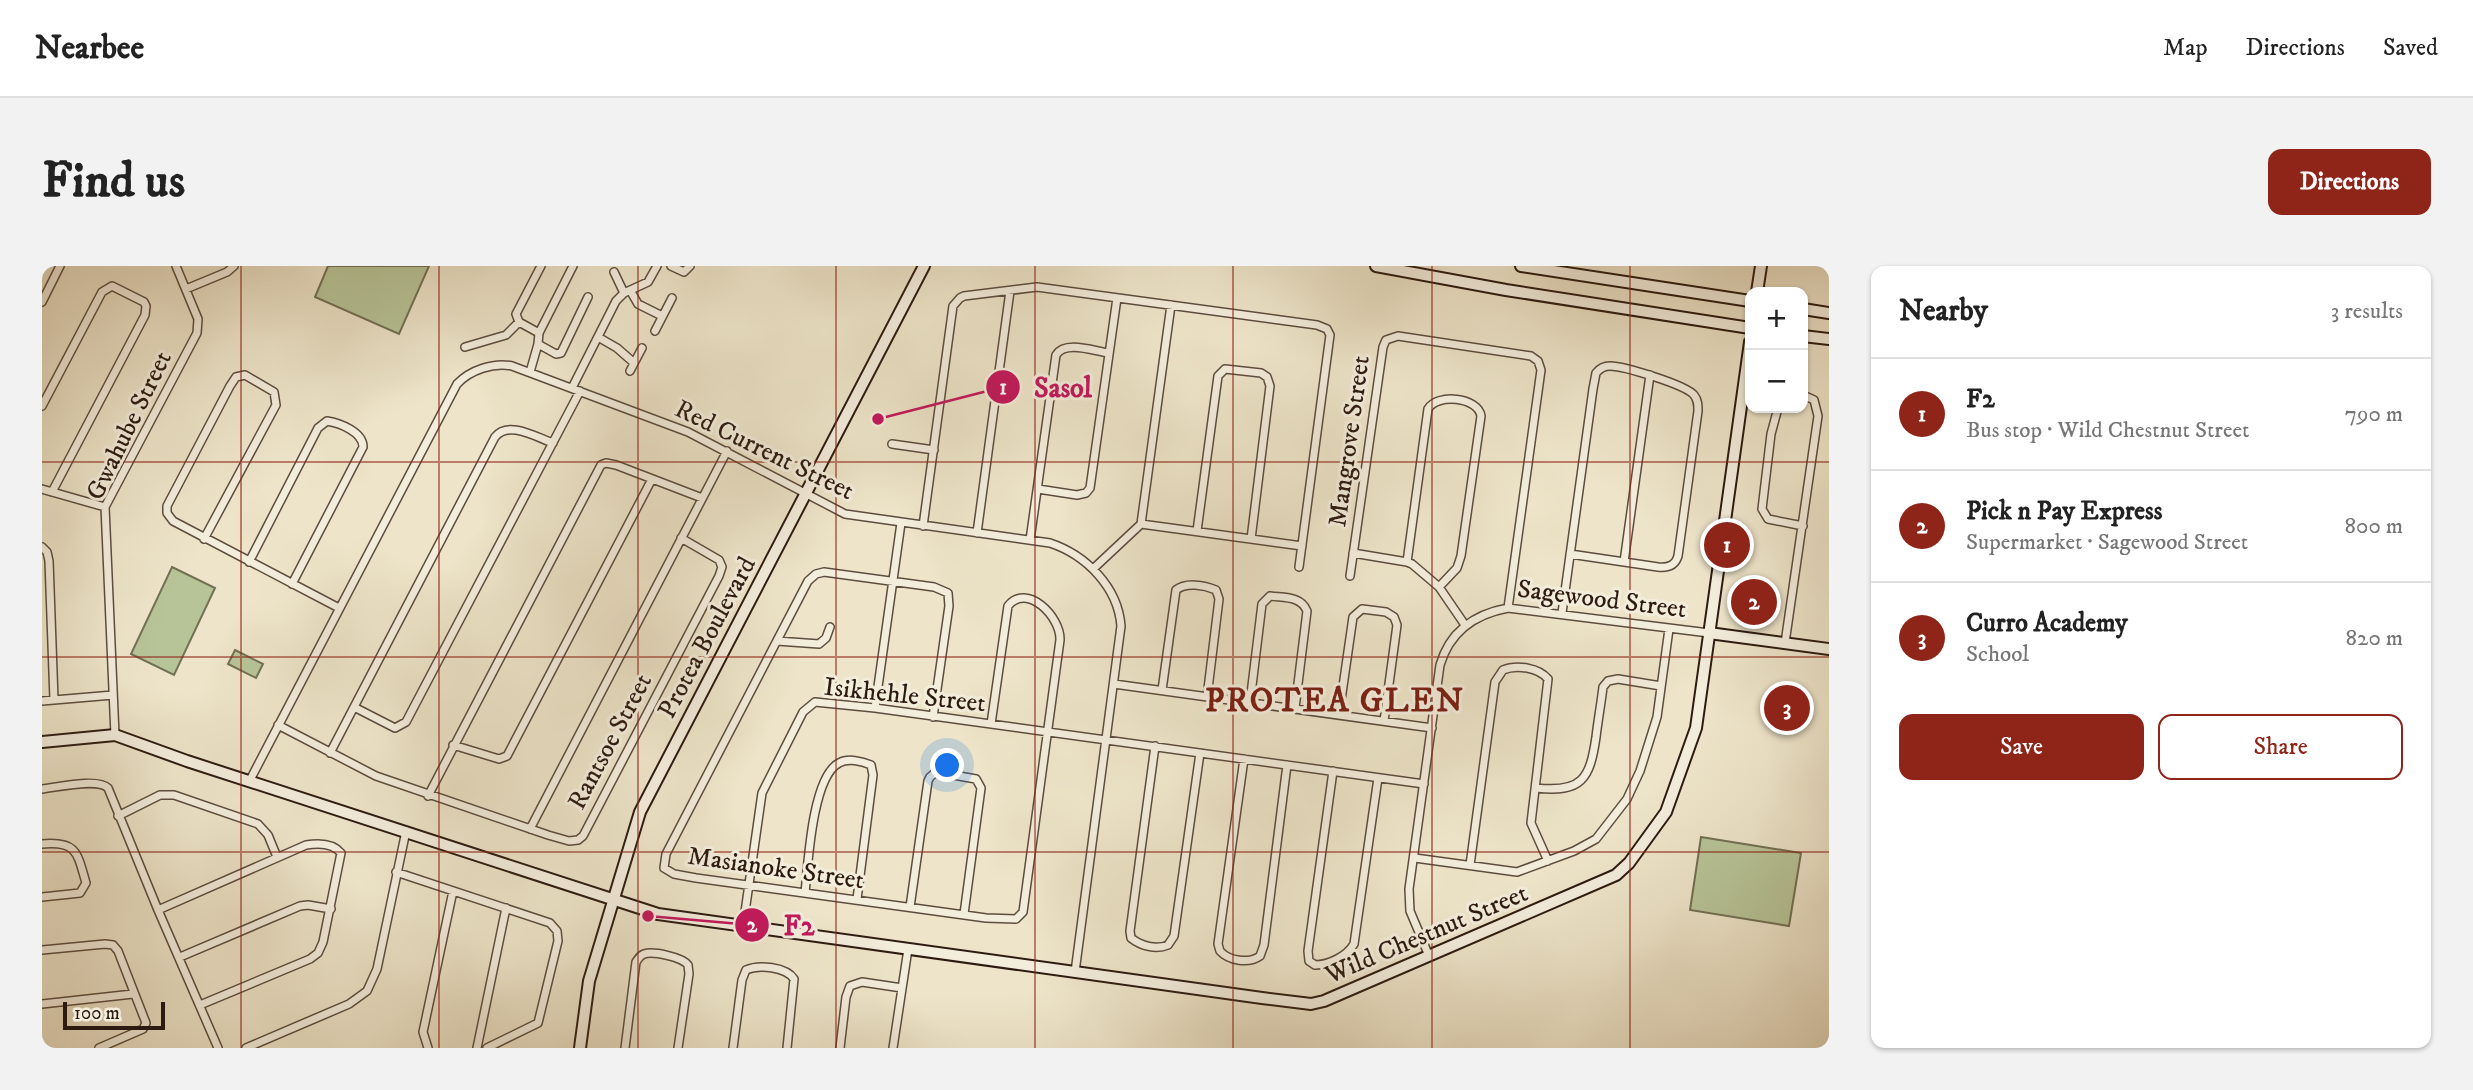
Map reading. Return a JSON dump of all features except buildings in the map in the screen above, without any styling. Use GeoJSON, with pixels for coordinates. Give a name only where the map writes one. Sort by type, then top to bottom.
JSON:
{"type":"FeatureCollection","features":[{"type":"Feature","properties":{"kind":"street"},"geometry":{"type":"LineString","coordinates":[[42,302],[60,266]]}},
{"type":"Feature","properties":{"kind":"street","name":"Gwahube Street"},"geometry":{"type":"LineString","coordinates":[[116,735],[105,507],[195,340],[198,319],[176,266]]}},
{"type":"Feature","properties":{"kind":"street"},"geometry":{"type":"LineString","coordinates":[[186,289],[227,272],[234,266]]}},
{"type":"Feature","properties":{"kind":"street"},"geometry":{"type":"LineString","coordinates":[[519,322],[517,310],[541,266]]}},
{"type":"Feature","properties":{"kind":"street"},"geometry":{"type":"LineString","coordinates":[[530,372],[539,333],[573,266]]}},
{"type":"Feature","properties":{"kind":"street"},"geometry":{"type":"LineString","coordinates":[[572,388],[617,300],[627,291],[648,282],[657,266]]}},
{"type":"Feature","properties":{"kind":"street"},"geometry":{"type":"LineString","coordinates":[[671,266],[684,272],[690,266]]}},
{"type":"Feature","properties":{"kind":"street","name":"Protea Boulevard"},"geometry":{"type":"LineString","coordinates":[[580,1048],[589,981],[640,812],[924,266]]}},
{"type":"Feature","properties":{"kind":"street"},"geometry":{"type":"LineString","coordinates":[[1376,266],[1519,292],[1745,327]]}},
{"type":"Feature","properties":{"kind":"street"},"geometry":{"type":"LineString","coordinates":[[1521,266],[1745,301]]}},
{"type":"Feature","properties":{"kind":"street"},"geometry":{"type":"LineString","coordinates":[[1758,287],[1761,266]]}},
{"type":"Feature","properties":{"kind":"street"},"geometry":{"type":"LineString","coordinates":[[614,272],[638,304],[662,316]]}},
{"type":"Feature","properties":{"kind":"street"},"geometry":{"type":"LineString","coordinates":[[42,406],[102,292],[112,286],[144,302],[145,315],[52,492]]}},
{"type":"Feature","properties":{"kind":"street"},"geometry":{"type":"LineString","coordinates":[[923,526],[953,306],[964,296],[1037,287],[1317,325],[1329,331],[1299,567]]}},
{"type":"Feature","properties":{"kind":"street"},"geometry":{"type":"LineString","coordinates":[[978,533],[1010,291]]}},
{"type":"Feature","properties":{"kind":"street"},"geometry":{"type":"LineString","coordinates":[[538,344],[556,354],[561,353],[588,297]]}},
{"type":"Feature","properties":{"kind":"street"},"geometry":{"type":"LineString","coordinates":[[655,331],[672,298]]}},
{"type":"Feature","properties":{"kind":"street"},"geometry":{"type":"LineString","coordinates":[[1038,489],[1083,495],[1090,488],[1117,298]]}},
{"type":"Feature","properties":{"kind":"street"},"geometry":{"type":"LineString","coordinates":[[1093,569],[1141,524],[1174,306]]}},
{"type":"Feature","properties":{"kind":"street"},"geometry":{"type":"LineString","coordinates":[[1808,310],[1829,313]]}},
{"type":"Feature","properties":{"kind":"street"},"geometry":{"type":"LineString","coordinates":[[519,322],[539,333]]}},
{"type":"Feature","properties":{"kind":"street"},"geometry":{"type":"LineString","coordinates":[[465,346],[506,335],[519,322]]}},
{"type":"Feature","properties":{"kind":"street","name":"Mangrove Street"},"geometry":{"type":"LineString","coordinates":[[1350,576],[1386,340],[1398,336],[1531,356],[1538,361],[1541,370],[1508,608]]}},
{"type":"Feature","properties":{"kind":"street"},"geometry":{"type":"LineString","coordinates":[[598,337],[617,348],[632,367],[642,348]]}},
{"type":"Feature","properties":{"kind":"street"},"geometry":{"type":"LineString","coordinates":[[1808,337],[1829,339]]}},
{"type":"Feature","properties":{"kind":"street"},"geometry":{"type":"LineString","coordinates":[[1030,540],[1057,352],[1067,347],[1110,353]]}},
{"type":"Feature","properties":{"kind":"street","name":"Wild Chestnut Street"},"geometry":{"type":"LineString","coordinates":[[116,735],[658,914],[1315,1004],[1609,878],[1629,863],[1666,812],[1696,728],[1749,350]]}},
{"type":"Feature","properties":{"kind":"street","name":"Red Current Street"},"geometry":{"type":"LineString","coordinates":[[250,780],[457,384],[469,375],[495,365],[505,365],[688,432],[845,514],[1059,546],[1075,554],[1093,569],[1108,587],[1120,615],[1119,645],[1075,972]]}},
{"type":"Feature","properties":{"kind":"street"},"geometry":{"type":"LineString","coordinates":[[1562,613],[1592,389],[1596,373],[1600,368],[1621,368],[1690,391],[1697,400],[1698,411],[1677,560],[1666,568],[1570,554]]}},
{"type":"Feature","properties":{"kind":"street"},"geometry":{"type":"LineString","coordinates":[[1197,531],[1218,376],[1225,369],[1261,373],[1267,377],[1270,386],[1251,539]]}},
{"type":"Feature","properties":{"kind":"street"},"geometry":{"type":"LineString","coordinates":[[204,539],[276,405],[276,396],[270,389],[241,375],[233,381],[167,506],[167,513],[173,521],[204,539],[339,608]]}},
{"type":"Feature","properties":{"kind":"street"},"geometry":{"type":"LineString","coordinates":[[1624,562],[1650,376]]}},
{"type":"Feature","properties":{"kind":"street"},"geometry":{"type":"LineString","coordinates":[[354,707],[395,728],[406,722],[580,391]]}},
{"type":"Feature","properties":{"kind":"street"},"geometry":{"type":"LineString","coordinates":[[1785,643],[1818,416],[1814,400],[1808,397]]}},
{"type":"Feature","properties":{"kind":"street"},"geometry":{"type":"LineString","coordinates":[[1407,562],[1428,409],[1439,399],[1474,404],[1480,410],[1480,416],[1461,556],[1454,572],[1439,587]]}},
{"type":"Feature","properties":{"kind":"street"},"geometry":{"type":"LineString","coordinates":[[1777,413],[1771,434],[1762,509],[1769,519],[1803,526]]}},
{"type":"Feature","properties":{"kind":"street"},"geometry":{"type":"LineString","coordinates":[[249,562],[318,428],[327,421],[336,423],[362,438],[363,447],[292,584]]}},
{"type":"Feature","properties":{"kind":"street"},"geometry":{"type":"LineString","coordinates":[[330,753],[495,437],[502,430],[510,429],[552,443]]}},
{"type":"Feature","properties":{"kind":"street"},"geometry":{"type":"LineString","coordinates":[[892,444],[934,450]]}},
{"type":"Feature","properties":{"kind":"street"},"geometry":{"type":"LineString","coordinates":[[530,829],[727,451]]}},
{"type":"Feature","properties":{"kind":"street"},"geometry":{"type":"LineString","coordinates":[[428,796],[601,465],[610,463],[702,498]]}},
{"type":"Feature","properties":{"kind":"street"},"geometry":{"type":"LineString","coordinates":[[453,745],[499,759],[507,756],[652,479]]}},
{"type":"Feature","properties":{"kind":"street"},"geometry":{"type":"LineString","coordinates":[[42,489],[105,507]]}},
{"type":"Feature","properties":{"kind":"street"},"geometry":{"type":"LineString","coordinates":[[875,708],[901,523]]}},
{"type":"Feature","properties":{"kind":"street"},"geometry":{"type":"LineString","coordinates":[[1141,524],[1302,546]]}},
{"type":"Feature","properties":{"kind":"street","name":"Rantsoe Street"},"geometry":{"type":"LineString","coordinates":[[278,724],[376,776],[530,829],[569,841],[579,841],[719,576],[722,567],[719,560],[681,538]]}},
{"type":"Feature","properties":{"kind":"street"},"geometry":{"type":"LineString","coordinates":[[42,547],[47,552],[49,561],[54,700]]}},
{"type":"Feature","properties":{"kind":"street"},"geometry":{"type":"LineString","coordinates":[[1353,553],[1407,562],[1439,587],[1465,625]]}},
{"type":"Feature","properties":{"kind":"street","name":"Masianoke Street"},"geometry":{"type":"LineString","coordinates":[[892,582],[824,572],[808,580],[663,862],[665,869],[678,875],[1016,919],[1022,915],[1046,732]]}},
{"type":"Feature","properties":{"kind":"street"},"geometry":{"type":"LineString","coordinates":[[892,582],[940,588],[949,595],[933,717]]}},
{"type":"Feature","properties":{"kind":"street"},"geometry":{"type":"LineString","coordinates":[[1162,690],[1176,590],[1184,585],[1209,587],[1216,590],[1219,598],[1207,696]]}},
{"type":"Feature","properties":{"kind":"street"},"geometry":{"type":"LineString","coordinates":[[1250,702],[1262,604],[1270,596],[1297,599],[1304,604],[1307,611],[1295,708]]}},
{"type":"Feature","properties":{"kind":"street"},"geometry":{"type":"LineString","coordinates":[[991,724],[1006,610],[1014,600],[1033,601],[1046,608],[1060,632],[1046,732]]}},
{"type":"Feature","properties":{"kind":"street","name":"Sagewood Street"},"geometry":{"type":"LineString","coordinates":[[1429,956],[1410,911],[1409,889],[1443,656],[1465,625],[1489,612],[1508,608],[1829,649]]}},
{"type":"Feature","properties":{"kind":"street"},"geometry":{"type":"LineString","coordinates":[[1339,714],[1353,617],[1362,609],[1385,612],[1394,617],[1397,625],[1384,721]]}},
{"type":"Feature","properties":{"kind":"street"},"geometry":{"type":"LineString","coordinates":[[777,641],[819,645],[831,627]]}},
{"type":"Feature","properties":{"kind":"street"},"geometry":{"type":"LineString","coordinates":[[1415,858],[1517,872],[1596,839],[1627,799],[1640,771],[1655,725],[1669,629]]}},
{"type":"Feature","properties":{"kind":"street"},"geometry":{"type":"LineString","coordinates":[[1470,865],[1495,682],[1507,668],[1536,670],[1548,679],[1531,823],[1548,861]]}},
{"type":"Feature","properties":{"kind":"street"},"geometry":{"type":"LineString","coordinates":[[1536,788],[1562,789],[1587,773],[1593,759],[1603,687],[1608,681],[1618,679],[1661,686]]}},
{"type":"Feature","properties":{"kind":"street"},"geometry":{"type":"LineString","coordinates":[[1114,684],[1432,728]]}},
{"type":"Feature","properties":{"kind":"street"},"geometry":{"type":"LineString","coordinates":[[42,701],[113,695]]}},
{"type":"Feature","properties":{"kind":"street","name":"Isikhehle Street"},"geometry":{"type":"LineString","coordinates":[[743,926],[762,793],[803,712],[809,705],[820,701],[1424,785]]}},
{"type":"Feature","properties":{"kind":"street"},"geometry":{"type":"LineString","coordinates":[[42,742],[116,735]]}},
{"type":"Feature","properties":{"kind":"street"},"geometry":{"type":"LineString","coordinates":[[1155,747],[1130,931],[1131,938],[1136,943],[1158,948],[1168,945],[1174,936],[1200,753]]}},
{"type":"Feature","properties":{"kind":"street"},"geometry":{"type":"LineString","coordinates":[[1244,759],[1218,944],[1220,951],[1227,958],[1249,961],[1260,956],[1264,946],[1287,765]]}},
{"type":"Feature","properties":{"kind":"street"},"geometry":{"type":"LineString","coordinates":[[805,893],[817,800],[833,767],[842,761],[855,761],[870,765],[873,775],[856,900]]}},
{"type":"Feature","properties":{"kind":"street"},"geometry":{"type":"LineString","coordinates":[[1333,771],[1308,951],[1309,961],[1315,965],[1345,954],[1354,944],[1378,778]]}},
{"type":"Feature","properties":{"kind":"street"},"geometry":{"type":"LineString","coordinates":[[910,907],[928,781],[936,772],[976,779],[981,788],[964,914]]}},
{"type":"Feature","properties":{"kind":"street"},"geometry":{"type":"LineString","coordinates":[[42,789],[103,784],[108,788],[218,1048]]}},
{"type":"Feature","properties":{"kind":"street"},"geometry":{"type":"LineString","coordinates":[[118,816],[157,796],[174,795],[258,824],[268,835],[277,857]]}},
{"type":"Feature","properties":{"kind":"street"},"geometry":{"type":"LineString","coordinates":[[246,1048],[349,1004],[367,991],[377,969],[407,831]]}},
{"type":"Feature","properties":{"kind":"street"},"geometry":{"type":"LineString","coordinates":[[42,844],[64,843],[71,847],[86,883],[84,890],[78,894],[42,897]]}},
{"type":"Feature","properties":{"kind":"street"},"geometry":{"type":"LineString","coordinates":[[158,910],[311,844],[332,846],[340,851],[331,909],[323,942],[316,956],[200,1005]]}},
{"type":"Feature","properties":{"kind":"street"},"geometry":{"type":"LineString","coordinates":[[396,872],[550,923],[557,931],[558,941],[538,1023],[487,1048]]}},
{"type":"Feature","properties":{"kind":"street"},"geometry":{"type":"LineString","coordinates":[[428,1048],[424,1032],[453,891]]}},
{"type":"Feature","properties":{"kind":"street"},"geometry":{"type":"LineString","coordinates":[[180,957],[300,906],[331,909]]}},
{"type":"Feature","properties":{"kind":"street"},"geometry":{"type":"LineString","coordinates":[[477,1048],[506,908]]}},
{"type":"Feature","properties":{"kind":"street"},"geometry":{"type":"LineString","coordinates":[[42,950],[98,944],[113,945],[118,951],[133,995],[146,1020],[144,1028],[99,1048]]}},
{"type":"Feature","properties":{"kind":"street"},"geometry":{"type":"LineString","coordinates":[[893,1048],[908,949]]}},
{"type":"Feature","properties":{"kind":"street"},"geometry":{"type":"LineString","coordinates":[[625,1048],[636,962],[648,953],[680,958],[688,965],[678,1048]]}},
{"type":"Feature","properties":{"kind":"street"},"geometry":{"type":"LineString","coordinates":[[733,1048],[742,980],[746,970],[752,968],[783,971],[794,979],[787,1048]]}},
{"type":"Feature","properties":{"kind":"street"},"geometry":{"type":"LineString","coordinates":[[840,1048],[850,985],[862,982],[902,988]]}},
{"type":"Feature","properties":{"kind":"street"},"geometry":{"type":"LineString","coordinates":[[42,1004],[133,995]]}},
{"type":"Feature","properties":{"kind":"green space"},"geometry":{"type":"Polygon","coordinates":[[[328,266],[429,266],[399,334],[315,297],[328,266]]]}},
{"type":"Feature","properties":{"kind":"green space"},"geometry":{"type":"Polygon","coordinates":[[[172,567],[215,588],[174,675],[131,654],[172,567]]]}},
{"type":"Feature","properties":{"kind":"green space"},"geometry":{"type":"Polygon","coordinates":[[[235,650],[263,664],[256,678],[228,664],[235,650]]]}},
{"type":"Feature","properties":{"kind":"green space"},"geometry":{"type":"Polygon","coordinates":[[[1701,837],[1801,853],[1789,926],[1690,910],[1701,837]]]}},
{"type":"Feature","properties":{"kind":"place","name":"Sasol"},"geometry":{"type":"Point","coordinates":[878,419]}},
{"type":"Feature","properties":{"kind":"place","name":"F2"},"geometry":{"type":"Point","coordinates":[1727,545]}},
{"type":"Feature","properties":{"kind":"place","name":"Pick n Pay Express"},"geometry":{"type":"Point","coordinates":[1754,602]}},
{"type":"Feature","properties":{"kind":"place","name":"Curro Academy"},"geometry":{"type":"Point","coordinates":[1787,708]}},
{"type":"Feature","properties":{"kind":"place","name":"F2"},"geometry":{"type":"Point","coordinates":[648,916]}},
{"type":"Feature","properties":{"kind":"district","name":"PROTEA GLEN"},"geometry":{"type":"Point","coordinates":[1335,699]}}]}
